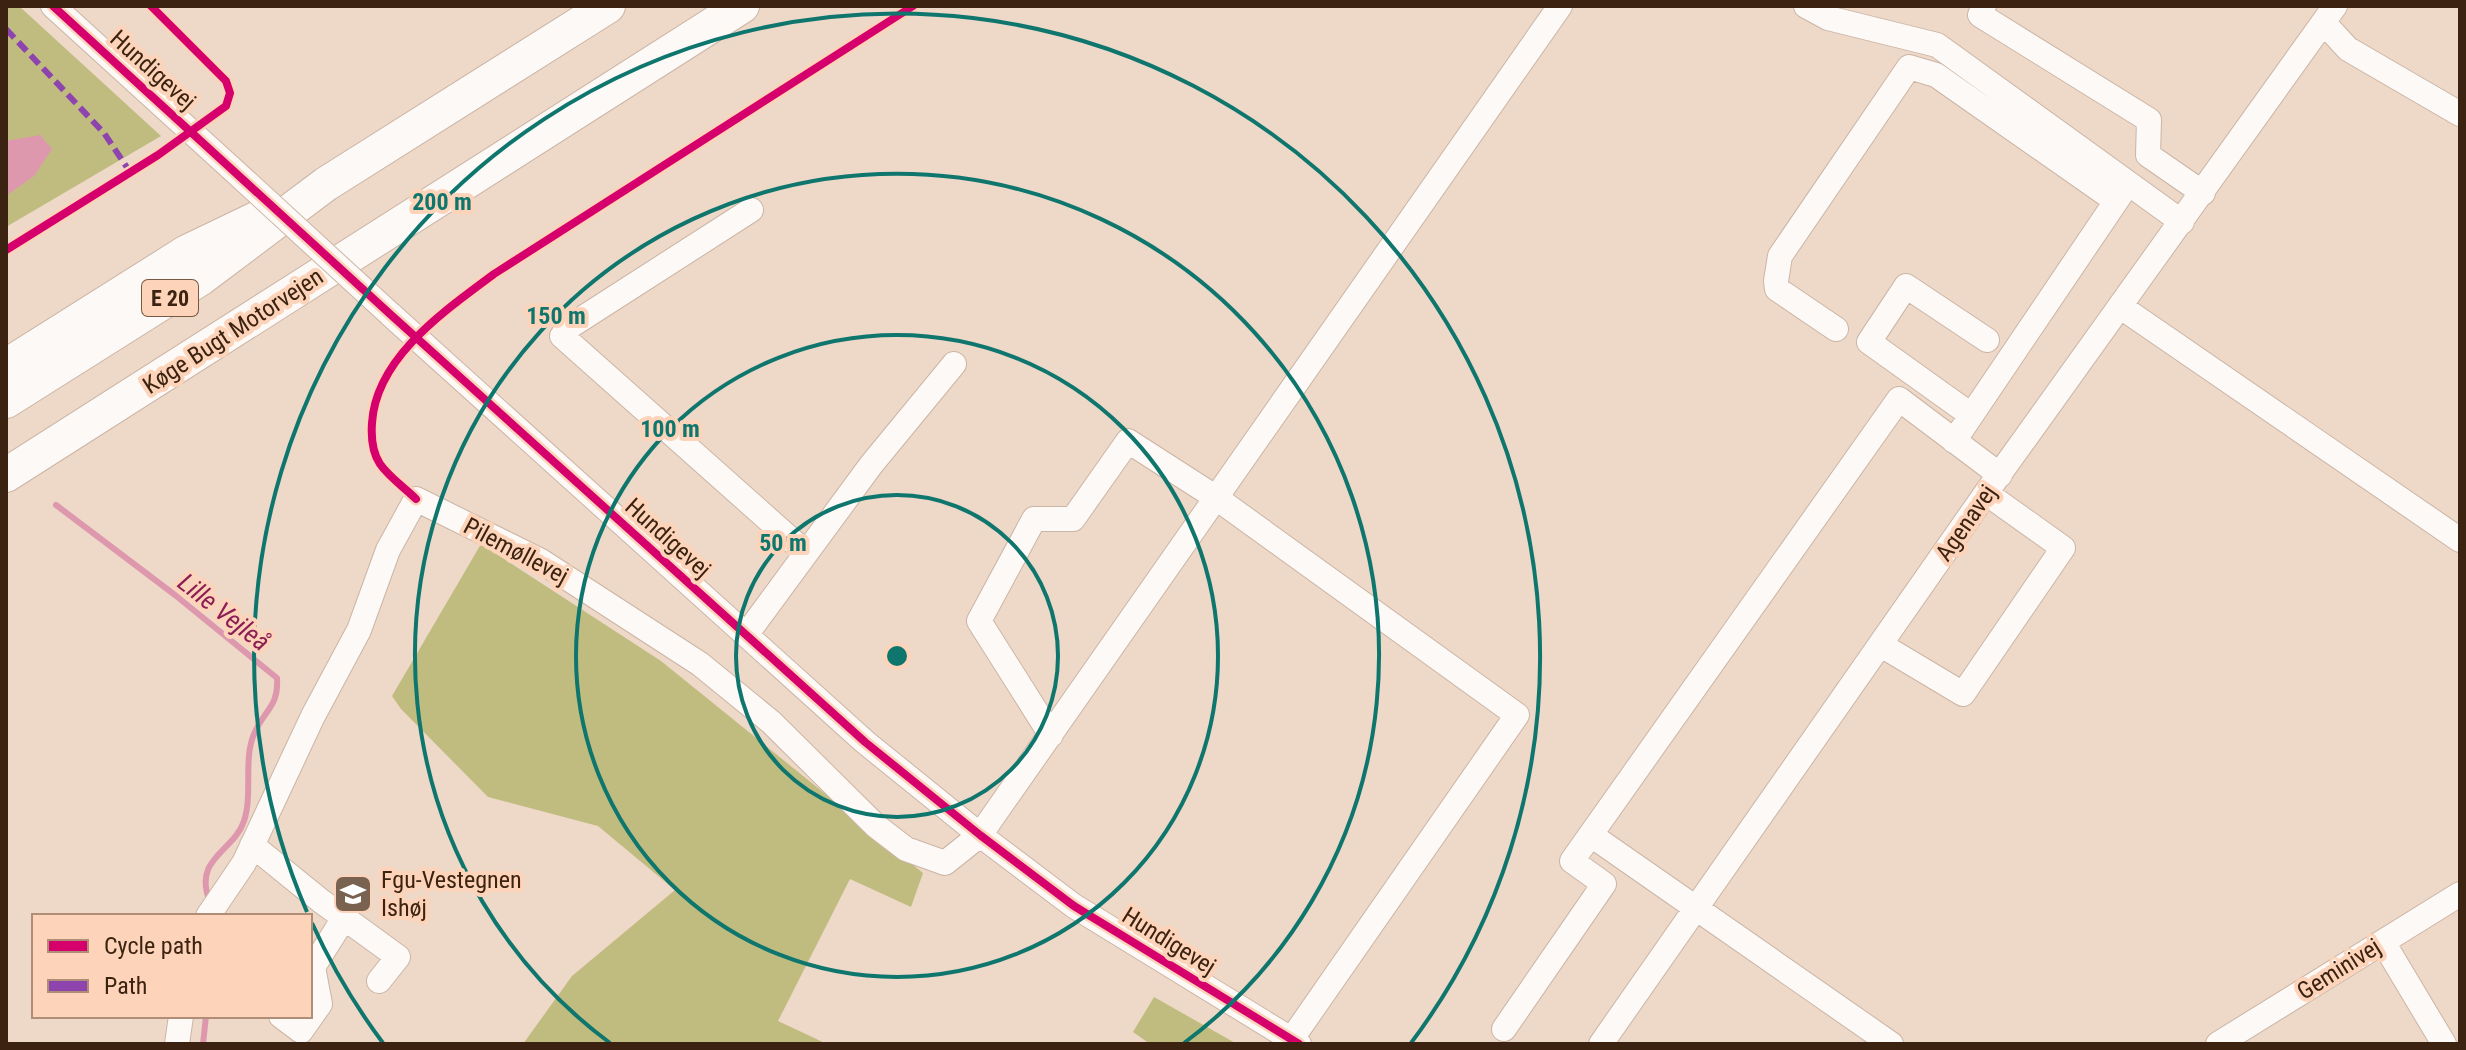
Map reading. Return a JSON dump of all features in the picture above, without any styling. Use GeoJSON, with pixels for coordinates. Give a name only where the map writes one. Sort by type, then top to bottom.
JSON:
{"type":"FeatureCollection","features":[{"type":"Feature","properties":{"kind":"highway","name":"E 20"},"geometry":{"type":"LineString","coordinates":[[6,401],[201,278],[326,184],[608,6]]}},
{"type":"Feature","properties":{"kind":"highway","name":"Køge Bugt Motorvejen"},"geometry":{"type":"LineString","coordinates":[[6,475],[742,6]]}},
{"type":"Feature","properties":{"kind":"highway"},"geometry":{"type":"LineString","coordinates":[[6,366],[187,252],[326,184]]}},
{"type":"Feature","properties":{"kind":"street","name":"Hundigevej"},"geometry":{"type":"LineString","coordinates":[[53,6],[865,742],[1074,906],[1295,1042]]}},
{"type":"Feature","properties":{"kind":"street"},"geometry":{"type":"LineString","coordinates":[[980,835],[1560,6]]}},
{"type":"Feature","properties":{"kind":"street"},"geometry":{"type":"LineString","coordinates":[[1806,6],[1828,18],[1937,45],[2122,192]]}},
{"type":"Feature","properties":{"kind":"street"},"geometry":{"type":"LineString","coordinates":[[1974,9],[2149,120],[2148,155],[2203,193]]}},
{"type":"Feature","properties":{"kind":"street"},"geometry":{"type":"LineString","coordinates":[[2330,15],[2348,49],[2460,114]]}},
{"type":"Feature","properties":{"kind":"street","name":"Agenavej"},"geometry":{"type":"LineString","coordinates":[[1601,1044],[1993,484],[2330,15]]}},
{"type":"Feature","properties":{"kind":"street"},"geometry":{"type":"LineString","coordinates":[[1836,329],[1777,289],[1780,256],[1909,67],[1936,75],[2122,192],[2182,222]]}},
{"type":"Feature","properties":{"kind":"street"},"geometry":{"type":"LineString","coordinates":[[1954,441],[2122,192]]}},
{"type":"Feature","properties":{"kind":"street"},"geometry":{"type":"LineString","coordinates":[[751,210],[572,325],[562,336],[806,553]]}},
{"type":"Feature","properties":{"kind":"street"},"geometry":{"type":"LineString","coordinates":[[1971,415],[1869,342],[1906,286],[1987,340]]}},
{"type":"Feature","properties":{"kind":"street"},"geometry":{"type":"LineString","coordinates":[[2121,307],[2460,540]]}},
{"type":"Feature","properties":{"kind":"street"},"geometry":{"type":"LineString","coordinates":[[746,635],[871,465],[954,364]]}},
{"type":"Feature","properties":{"kind":"street"},"geometry":{"type":"LineString","coordinates":[[1504,1029],[1604,884],[1572,861],[1899,399],[1954,441],[1993,484],[2063,548],[1963,694],[1881,645]]}},
{"type":"Feature","properties":{"kind":"street"},"geometry":{"type":"LineString","coordinates":[[1051,735],[979,621],[1034,519],[1073,519],[1128,441],[1215,497],[1517,715],[1295,1042]]}},
{"type":"Feature","properties":{"kind":"street","name":"Pilemøllevej"},"geometry":{"type":"LineString","coordinates":[[210,914],[227,891],[252,845],[313,716],[359,630],[388,550],[416,499],[541,561],[700,664],[771,722],[876,826],[906,849],[945,863],[980,835]]}},
{"type":"Feature","properties":{"kind":"street"},"geometry":{"type":"LineString","coordinates":[[1591,835],[1877,1040]]}},
{"type":"Feature","properties":{"kind":"street"},"geometry":{"type":"LineString","coordinates":[[252,845],[398,957],[379,981]]}},
{"type":"Feature","properties":{"kind":"street"},"geometry":{"type":"LineString","coordinates":[[227,891],[231,914]]}},
{"type":"Feature","properties":{"kind":"street","name":"Geminivej"},"geometry":{"type":"LineString","coordinates":[[2218,1044],[2460,894]]}},
{"type":"Feature","properties":{"kind":"street"},"geometry":{"type":"LineString","coordinates":[[312,1015],[320,1004],[313,967],[344,918]]}},
{"type":"Feature","properties":{"kind":"street"},"geometry":{"type":"LineString","coordinates":[[2383,942],[2444,1044]]}},
{"type":"Feature","properties":{"kind":"street"},"geometry":{"type":"LineString","coordinates":[[177,1044],[181,1018]]}},
{"type":"Feature","properties":{"kind":"street"},"geometry":{"type":"LineString","coordinates":[[284,1018],[301,1031],[310,1018]]}},
{"type":"Feature","properties":{"kind":"shaded area"},"geometry":{"type":"Polygon","coordinates":[[[6,6],[19,6],[161,136],[6,227],[6,6]]]}},
{"type":"Feature","properties":{"kind":"shaded area"},"geometry":{"type":"Polygon","coordinates":[[[40,135],[52,149],[34,176],[6,196],[6,141],[40,135]]]}},
{"type":"Feature","properties":{"kind":"shaded area"},"geometry":{"type":"Polygon","coordinates":[[[481,544],[661,661],[923,873],[911,907],[850,879],[778,1021],[827,1044],[523,1044],[572,976],[675,890],[598,826],[488,797],[401,709],[392,696],[481,544]]]}},
{"type":"Feature","properties":{"kind":"shaded area"},"geometry":{"type":"Polygon","coordinates":[[[1154,997],[1237,1044],[1150,1044],[1133,1032],[1154,997]]]}},
{"type":"Feature","properties":{"kind":"waterway","name":"Lille Vejleå"},"geometry":{"type":"LineString","coordinates":[[56,505],[175,595],[277,678],[276,696],[251,744],[244,821],[239,832],[210,865],[206,875],[210,902]]}},
{"type":"Feature","properties":{"kind":"waterway","name":"Lille Vejleå"},"geometry":{"type":"LineString","coordinates":[[203,1044],[206,1018]]}},
{"type":"Feature","properties":{"kind":"marked path"},"geometry":{"type":"LineString","coordinates":[[6,29],[104,133],[130,172]]}},
{"type":"Feature","properties":{"kind":"cycle path"},"geometry":{"type":"LineString","coordinates":[[53,6],[865,742],[1074,906],[1299,1044]]}},
{"type":"Feature","properties":{"kind":"cycle path"},"geometry":{"type":"LineString","coordinates":[[6,250],[158,155],[226,106],[230,93],[226,81],[151,6]]}},
{"type":"Feature","properties":{"kind":"cycle path"},"geometry":{"type":"LineString","coordinates":[[416,499],[380,464],[372,434],[376,399],[386,377],[416,337],[494,274],[913,6]]}},
{"type":"Feature","properties":{"kind":"place","name":"Fgu-Vestegnen Ishøj"},"geometry":{"type":"Point","coordinates":[353,894]}}]}
